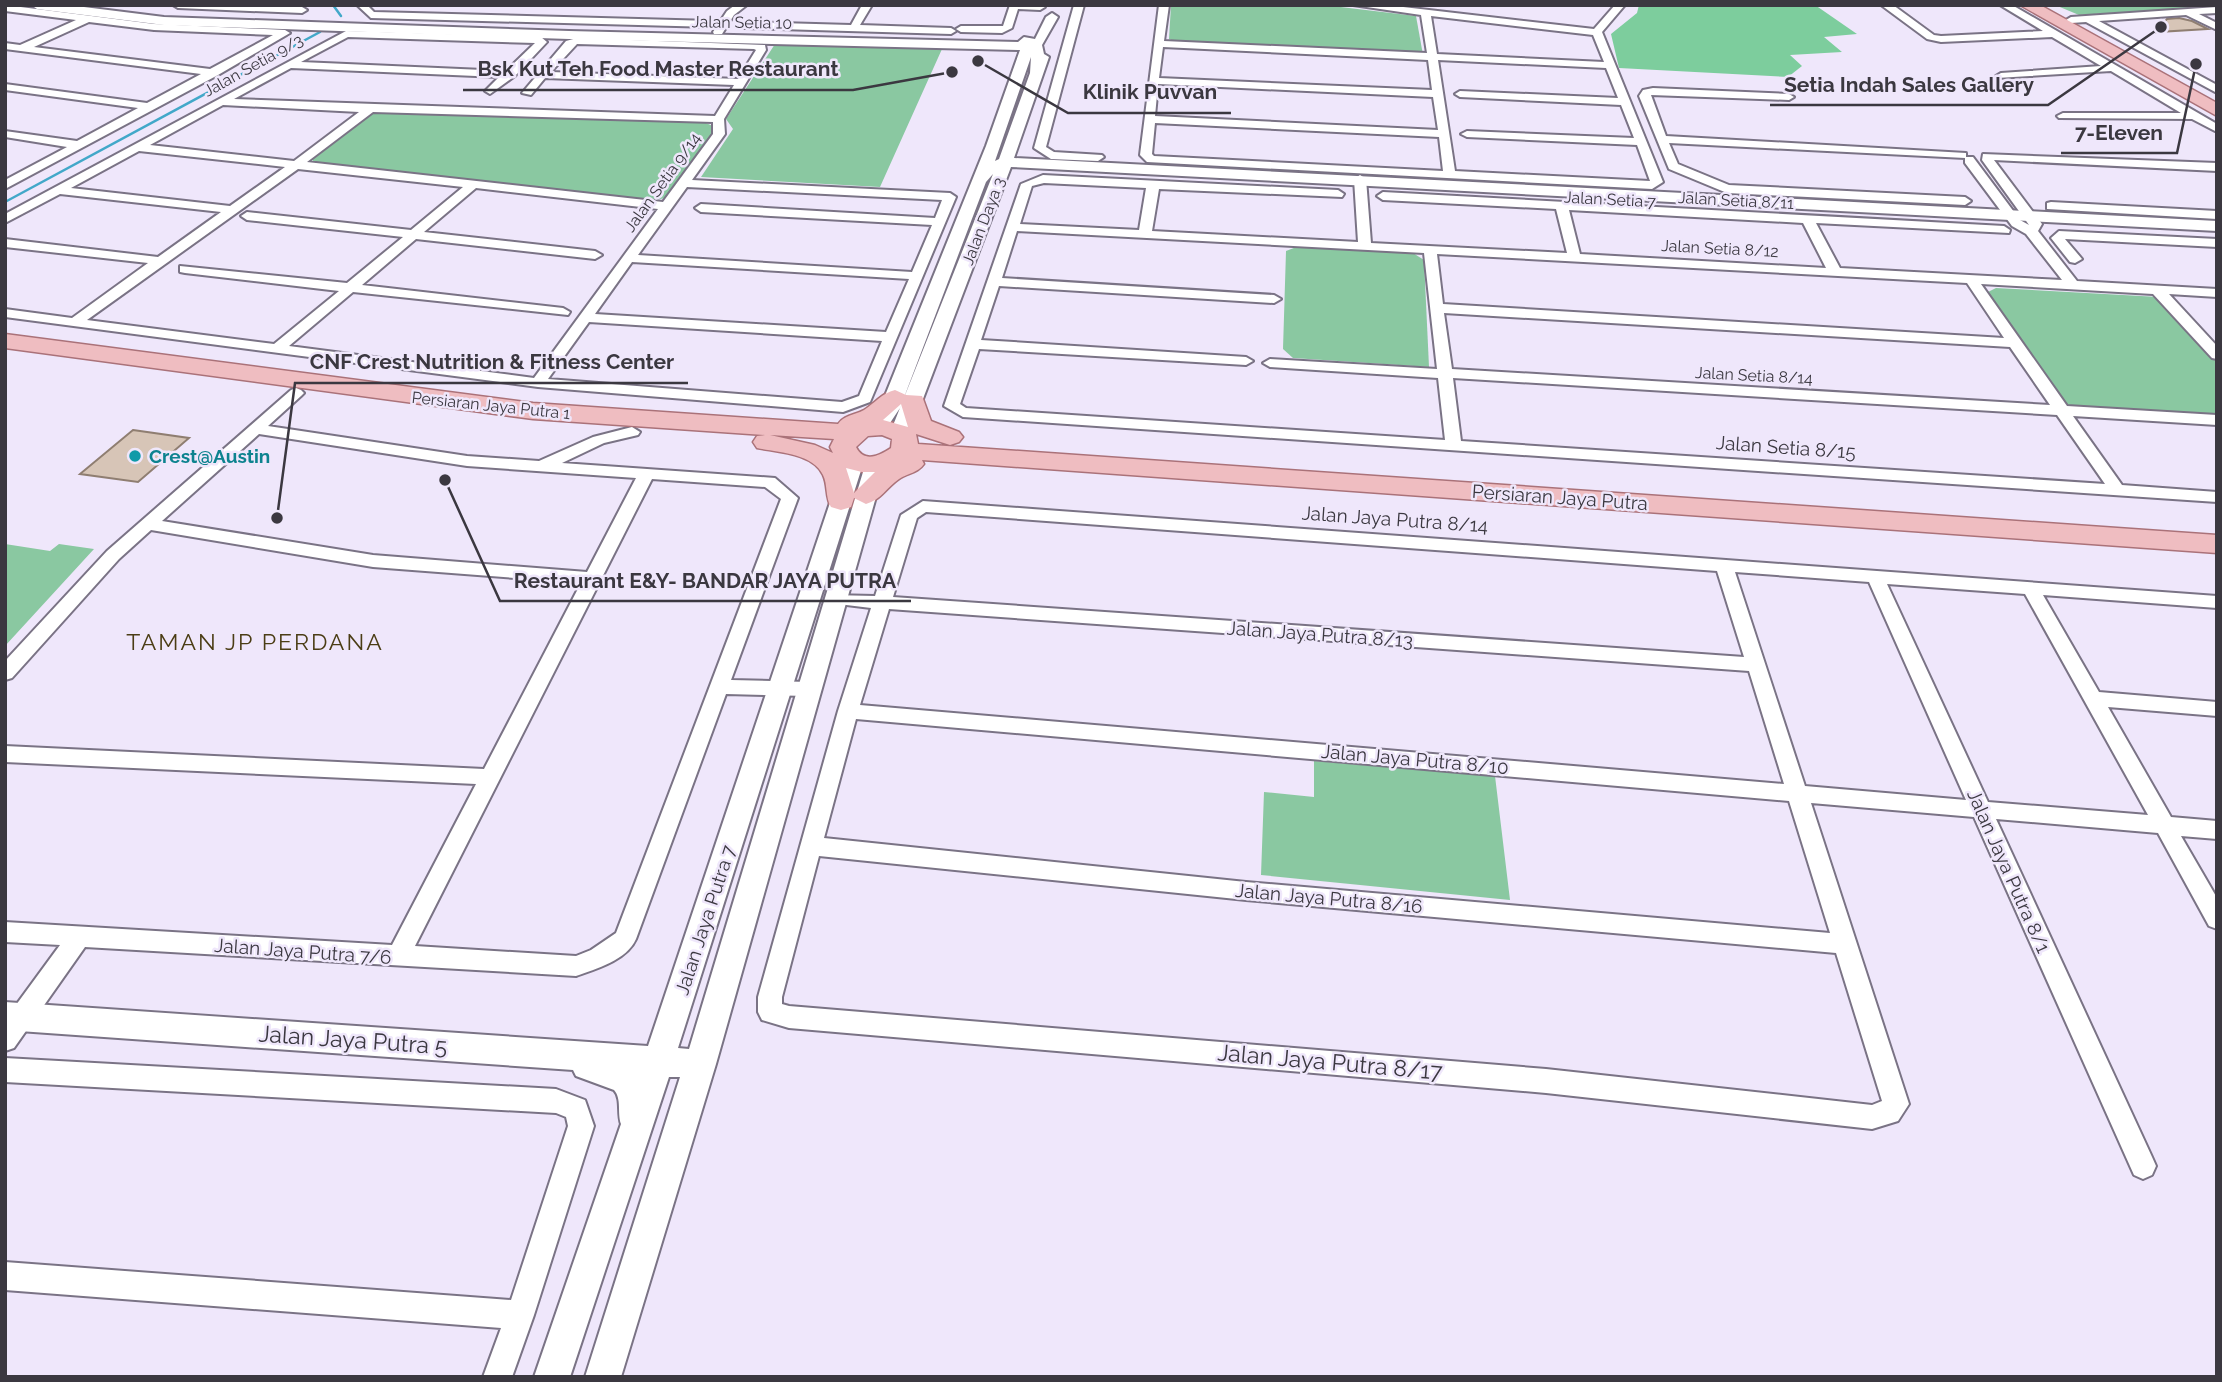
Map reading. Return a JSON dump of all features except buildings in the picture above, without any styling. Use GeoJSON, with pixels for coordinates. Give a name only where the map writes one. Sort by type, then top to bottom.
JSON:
{"type":"FeatureCollection","features":[{"type":"Feature","properties":{"kind":"main road"},"geometry":{"type":"LineString","coordinates":[[2028,5],[2179,90],[2211,102]]}},
{"type":"Feature","properties":{"kind":"main road"},"geometry":{"type":"LineString","coordinates":[[2046,5],[2080,19],[2211,102]]}},
{"type":"Feature","properties":{"kind":"main road","name":"Persiaran Jaya Putra 1"},"geometry":{"type":"LineString","coordinates":[[5,341],[533,411],[793,429],[860,447]]}},
{"type":"Feature","properties":{"kind":"main road","name":"Persiaran Jaya Putra 1"},"geometry":{"type":"LineString","coordinates":[[5,355],[520,424],[860,447],[889,428],[903,440]]}},
{"type":"Feature","properties":{"kind":"main road"},"geometry":{"type":"LineString","coordinates":[[793,429],[859,422],[904,399],[923,428],[964,448]]}},
{"type":"Feature","properties":{"kind":"main road"},"geometry":{"type":"LineString","coordinates":[[860,447],[895,458],[903,440]]}},
{"type":"Feature","properties":{"kind":"main road","name":"Persiaran Jaya Putra"},"geometry":{"type":"LineString","coordinates":[[903,440],[964,448],[2217,544]]}},
{"type":"Feature","properties":{"kind":"main road"},"geometry":{"type":"LineString","coordinates":[[765,442],[812,454],[828,463],[854,498],[900,469],[964,448]]}},
{"type":"Feature","properties":{"kind":"main road","name":"Persiaran Jaya Putra"},"geometry":{"type":"LineString","coordinates":[[964,448],[2217,529]]}},
{"type":"Feature","properties":{"kind":"street","name":"Jalan Setia 10"},"geometry":{"type":"LineString","coordinates":[[37,5],[164,21],[567,36],[1031,43]]}},
{"type":"Feature","properties":{"kind":"street","name":"Jalan Setia 10"},"geometry":{"type":"LineString","coordinates":[[96,5],[175,15],[302,11],[660,31],[986,42]]}},
{"type":"Feature","properties":{"kind":"street"},"geometry":{"type":"LineString","coordinates":[[178,5],[302,11]]}},
{"type":"Feature","properties":{"kind":"street"},"geometry":{"type":"LineString","coordinates":[[362,5],[371,15],[721,31],[802,41]]}},
{"type":"Feature","properties":{"kind":"street"},"geometry":{"type":"LineString","coordinates":[[486,21],[495,5]]}},
{"type":"Feature","properties":{"kind":"street"},"geometry":{"type":"LineString","coordinates":[[646,37],[721,31],[744,13],[743,5]]}},
{"type":"Feature","properties":{"kind":"street"},"geometry":{"type":"LineString","coordinates":[[854,28],[867,5]]}},
{"type":"Feature","properties":{"kind":"street"},"geometry":{"type":"LineString","coordinates":[[1079,5],[1041,145],[1042,151],[1056,155],[1098,157]]}},
{"type":"Feature","properties":{"kind":"street"},"geometry":{"type":"LineString","coordinates":[[1164,5],[1149,119],[1146,155],[1150,159],[1652,185],[1657,182],[1597,32]]}},
{"type":"Feature","properties":{"kind":"street"},"geometry":{"type":"LineString","coordinates":[[1358,5],[1597,32]]}},
{"type":"Feature","properties":{"kind":"street"},"geometry":{"type":"LineString","coordinates":[[1597,32],[1619,5]]}},
{"type":"Feature","properties":{"kind":"street"},"geometry":{"type":"LineString","coordinates":[[1885,5],[1931,37],[1941,39],[2052,34]]}},
{"type":"Feature","properties":{"kind":"street"},"geometry":{"type":"LineString","coordinates":[[2005,5],[2112,68],[2211,102]]}},
{"type":"Feature","properties":{"kind":"street"},"geometry":{"type":"LineString","coordinates":[[745,25],[1002,30],[1007,28],[1014,6],[1041,6]]}},
{"type":"Feature","properties":{"kind":"street","name":"Jalan Daya 3"},"geometry":{"type":"LineString","coordinates":[[903,440],[904,399],[977,184],[1031,43],[1041,6]]}},
{"type":"Feature","properties":{"kind":"street"},"geometry":{"type":"LineString","coordinates":[[5,8],[154,27],[285,33],[5,185]]}},
{"type":"Feature","properties":{"kind":"street"},"geometry":{"type":"LineString","coordinates":[[2080,19],[2217,10]]}},
{"type":"Feature","properties":{"kind":"street"},"geometry":{"type":"LineString","coordinates":[[1031,43],[1040,41],[1054,11]]}},
{"type":"Feature","properties":{"kind":"street","name":"Jalan Daya 3"},"geometry":{"type":"LineString","coordinates":[[860,447],[887,414],[904,399],[994,194],[1002,164],[1048,44],[1054,11]]}},
{"type":"Feature","properties":{"kind":"street"},"geometry":{"type":"LineString","coordinates":[[2187,12],[2217,27]]}},
{"type":"Feature","properties":{"kind":"street"},"geometry":{"type":"LineString","coordinates":[[1426,13],[1450,175]]}},
{"type":"Feature","properties":{"kind":"street"},"geometry":{"type":"LineString","coordinates":[[5,56],[88,19]]}},
{"type":"Feature","properties":{"kind":"street"},"geometry":{"type":"LineString","coordinates":[[486,21],[548,29],[567,36],[660,31]]}},
{"type":"Feature","properties":{"kind":"street"},"geometry":{"type":"LineString","coordinates":[[986,42],[1016,38],[1026,34],[1034,25]]}},
{"type":"Feature","properties":{"kind":"street","name":"Jalan Setia 9/3"},"geometry":{"type":"LineString","coordinates":[[5,219],[346,34],[541,40],[511,74]]}},
{"type":"Feature","properties":{"kind":"street"},"geometry":{"type":"LineString","coordinates":[[567,36],[541,75],[521,93],[567,36]]}},
{"type":"Feature","properties":{"kind":"street"},"geometry":{"type":"LineString","coordinates":[[490,113],[567,36]]}},
{"type":"Feature","properties":{"kind":"street","name":"Jalan Setia 9/14"},"geometry":{"type":"LineString","coordinates":[[538,383],[719,134],[718,119],[761,50],[761,47],[567,36]]}},
{"type":"Feature","properties":{"kind":"street"},"geometry":{"type":"LineString","coordinates":[[986,42],[1018,52],[1021,55],[1020,69]]}},
{"type":"Feature","properties":{"kind":"street"},"geometry":{"type":"LineString","coordinates":[[1031,43],[1038,49],[1036,72]]}},
{"type":"Feature","properties":{"kind":"street"},"geometry":{"type":"LineString","coordinates":[[1158,44],[1611,65]]}},
{"type":"Feature","properties":{"kind":"street"},"geometry":{"type":"LineString","coordinates":[[5,46],[214,73]]}},
{"type":"Feature","properties":{"kind":"street"},"geometry":{"type":"LineString","coordinates":[[286,65],[511,74]]}},
{"type":"Feature","properties":{"kind":"street"},"geometry":{"type":"LineString","coordinates":[[2001,76],[2112,68]]}},
{"type":"Feature","properties":{"kind":"street"},"geometry":{"type":"LineString","coordinates":[[490,92],[511,74]]}},
{"type":"Feature","properties":{"kind":"street"},"geometry":{"type":"LineString","coordinates":[[541,75],[741,82]]}},
{"type":"Feature","properties":{"kind":"street"},"geometry":{"type":"LineString","coordinates":[[1153,81],[1438,94]]}},
{"type":"Feature","properties":{"kind":"street"},"geometry":{"type":"LineString","coordinates":[[5,88],[151,107]]}},
{"type":"Feature","properties":{"kind":"street"},"geometry":{"type":"LineString","coordinates":[[1789,97],[1647,92],[1644,96],[1673,166],[1727,189],[1965,201]]}},
{"type":"Feature","properties":{"kind":"street"},"geometry":{"type":"LineString","coordinates":[[1460,94],[1625,102]]}},
{"type":"Feature","properties":{"kind":"street"},"geometry":{"type":"LineString","coordinates":[[1028,101],[1054,102]]}},
{"type":"Feature","properties":{"kind":"street"},"geometry":{"type":"LineString","coordinates":[[220,102],[718,119]]}},
{"type":"Feature","properties":{"kind":"street"},"geometry":{"type":"LineString","coordinates":[[2063,116],[2211,102]]}},
{"type":"Feature","properties":{"kind":"street"},"geometry":{"type":"LineString","coordinates":[[2211,102],[2217,129]]}},
{"type":"Feature","properties":{"kind":"street"},"geometry":{"type":"LineString","coordinates":[[490,113],[505,103]]}},
{"type":"Feature","properties":{"kind":"street"},"geometry":{"type":"LineString","coordinates":[[73,323],[370,109]]}},
{"type":"Feature","properties":{"kind":"street"},"geometry":{"type":"LineString","coordinates":[[1149,119],[1444,134]]}},
{"type":"Feature","properties":{"kind":"street"},"geometry":{"type":"LineString","coordinates":[[5,134],[80,145]]}},
{"type":"Feature","properties":{"kind":"street"},"geometry":{"type":"LineString","coordinates":[[1467,134],[1640,142]]}},
{"type":"Feature","properties":{"kind":"street"},"geometry":{"type":"LineString","coordinates":[[1014,138],[1021,156],[1045,166]]}},
{"type":"Feature","properties":{"kind":"street"},"geometry":{"type":"LineString","coordinates":[[1664,139],[1966,158]]}},
{"type":"Feature","properties":{"kind":"street"},"geometry":{"type":"LineString","coordinates":[[977,184],[1002,164],[992,160],[995,151],[993,146]]}},
{"type":"Feature","properties":{"kind":"street"},"geometry":{"type":"LineString","coordinates":[[137,147],[666,206]]}},
{"type":"Feature","properties":{"kind":"street"},"geometry":{"type":"LineString","coordinates":[[2073,285],[2021,220],[1998,200],[1964,152],[1973,151],[1988,158],[2217,167]]}},
{"type":"Feature","properties":{"kind":"street"},"geometry":{"type":"LineString","coordinates":[[1988,158],[2021,220]]}},
{"type":"Feature","properties":{"kind":"street","name":"Jalan Setia 7"},"geometry":{"type":"LineString","coordinates":[[1002,164],[1360,182],[2217,233]]}},
{"type":"Feature","properties":{"kind":"street"},"geometry":{"type":"LineString","coordinates":[[994,194],[1015,173],[1045,166]]}},
{"type":"Feature","properties":{"kind":"street"},"geometry":{"type":"LineString","coordinates":[[1246,361],[973,344],[1027,184],[1033,180],[1338,194]]}},
{"type":"Feature","properties":{"kind":"street"},"geometry":{"type":"LineString","coordinates":[[1360,182],[1365,246]]}},
{"type":"Feature","properties":{"kind":"street"},"geometry":{"type":"LineString","coordinates":[[5,313],[538,383],[843,407],[865,399],[950,197],[683,183]]}},
{"type":"Feature","properties":{"kind":"street"},"geometry":{"type":"LineString","coordinates":[[276,349],[474,184]]}},
{"type":"Feature","properties":{"kind":"street"},"geometry":{"type":"LineString","coordinates":[[1145,234],[1153,185]]}},
{"type":"Feature","properties":{"kind":"street"},"geometry":{"type":"LineString","coordinates":[[58,190],[232,210]]}},
{"type":"Feature","properties":{"kind":"street","name":"Jalan Setia 8/11"},"geometry":{"type":"LineString","coordinates":[[1383,196],[1808,221],[2021,220]]}},
{"type":"Feature","properties":{"kind":"street"},"geometry":{"type":"LineString","coordinates":[[2050,206],[2217,215]]}},
{"type":"Feature","properties":{"kind":"street"},"geometry":{"type":"LineString","coordinates":[[1562,207],[1574,257]]}},
{"type":"Feature","properties":{"kind":"street"},"geometry":{"type":"LineString","coordinates":[[701,208],[941,222]]}},
{"type":"Feature","properties":{"kind":"street"},"geometry":{"type":"LineString","coordinates":[[247,216],[595,255]]}},
{"type":"Feature","properties":{"kind":"street","name":"Jalan Setia 7"},"geometry":{"type":"LineString","coordinates":[[2021,220],[2217,226]]}},
{"type":"Feature","properties":{"kind":"street"},"geometry":{"type":"LineString","coordinates":[[1808,221],[1835,272]]}},
{"type":"Feature","properties":{"kind":"street","name":"Jalan Setia 8/12"},"geometry":{"type":"LineString","coordinates":[[1012,227],[2217,293]]}},
{"type":"Feature","properties":{"kind":"street"},"geometry":{"type":"LineString","coordinates":[[2075,260],[2057,238],[2059,235],[2217,243]]}},
{"type":"Feature","properties":{"kind":"street"},"geometry":{"type":"LineString","coordinates":[[5,243],[161,261]]}},
{"type":"Feature","properties":{"kind":"street"},"geometry":{"type":"LineString","coordinates":[[1430,249],[1452,444]]}},
{"type":"Feature","properties":{"kind":"street"},"geometry":{"type":"LineString","coordinates":[[628,258],[918,276]]}},
{"type":"Feature","properties":{"kind":"street"},"geometry":{"type":"LineString","coordinates":[[185,269],[563,312]]}},
{"type":"Feature","properties":{"kind":"street"},"geometry":{"type":"LineString","coordinates":[[1971,280],[2117,490]]}},
{"type":"Feature","properties":{"kind":"street"},"geometry":{"type":"LineString","coordinates":[[994,282],[1274,299]]}},
{"type":"Feature","properties":{"kind":"street"},"geometry":{"type":"LineString","coordinates":[[2157,290],[2217,355]]}},
{"type":"Feature","properties":{"kind":"street"},"geometry":{"type":"LineString","coordinates":[[1437,308],[2015,343]]}},
{"type":"Feature","properties":{"kind":"street"},"geometry":{"type":"LineString","coordinates":[[585,318],[892,337]]}},
{"type":"Feature","properties":{"kind":"street","name":"Jalan Setia 8/15"},"geometry":{"type":"LineString","coordinates":[[973,344],[952,406],[963,412],[2217,497]]}},
{"type":"Feature","properties":{"kind":"street","name":"Jalan Setia 8/14"},"geometry":{"type":"LineString","coordinates":[[1270,363],[2217,421]]}},
{"type":"Feature","properties":{"kind":"street"},"geometry":{"type":"LineString","coordinates":[[5,673],[113,555],[296,393]]}},
{"type":"Feature","properties":{"kind":"street"},"geometry":{"type":"LineString","coordinates":[[255,429],[467,461],[769,482],[790,498],[722,682],[809,684]]}},
{"type":"Feature","properties":{"kind":"street"},"geometry":{"type":"LineString","coordinates":[[541,466],[599,440],[632,432]]}},
{"type":"Feature","properties":{"kind":"street","name":"Jalan Jaya Putra 7"},"geometry":{"type":"LineString","coordinates":[[603,1377],[700,1064],[836,599],[860,447]]}},
{"type":"Feature","properties":{"kind":"street"},"geometry":{"type":"LineString","coordinates":[[398,957],[646,474]]}},
{"type":"Feature","properties":{"kind":"street","name":"Jalan Jaya Putra 7"},"geometry":{"type":"LineString","coordinates":[[552,1377],[630,1148],[781,684],[854,498]]}},
{"type":"Feature","properties":{"kind":"street","name":"Jalan Jaya Putra 8/14"},"geometry":{"type":"LineString","coordinates":[[884,602],[897,552],[912,510],[923,506],[2217,602]]}},
{"type":"Feature","properties":{"kind":"street"},"geometry":{"type":"LineString","coordinates":[[147,524],[373,561],[592,578]]}},
{"type":"Feature","properties":{"kind":"street"},"geometry":{"type":"LineString","coordinates":[[1724,564],[1846,944]]}},
{"type":"Feature","properties":{"kind":"street","name":"Jalan Jaya Putra 8/1"},"geometry":{"type":"LineString","coordinates":[[1875,576],[2143,1166]]}},
{"type":"Feature","properties":{"kind":"street"},"geometry":{"type":"LineString","coordinates":[[2031,589],[2217,919]]}},
{"type":"Feature","properties":{"kind":"street"},"geometry":{"type":"LineString","coordinates":[[813,845],[848,711],[884,602],[836,599]]}},
{"type":"Feature","properties":{"kind":"street","name":"Jalan Jaya Putra 8/13"},"geometry":{"type":"LineString","coordinates":[[884,602],[1756,665]]}},
{"type":"Feature","properties":{"kind":"street","name":"Jalan Jaya Putra 7/6"},"geometry":{"type":"LineString","coordinates":[[5,932],[576,966],[599,957],[625,939],[722,682]]}},
{"type":"Feature","properties":{"kind":"street"},"geometry":{"type":"LineString","coordinates":[[2093,699],[2217,709]]}},
{"type":"Feature","properties":{"kind":"street","name":"Jalan Jaya Putra 8/10"},"geometry":{"type":"LineString","coordinates":[[848,711],[2217,830]]}},
{"type":"Feature","properties":{"kind":"street"},"geometry":{"type":"LineString","coordinates":[[5,754],[490,777]]}},
{"type":"Feature","properties":{"kind":"street","name":"Jalan Jaya Putra 8/16"},"geometry":{"type":"LineString","coordinates":[[813,845],[1246,891],[1846,944]]}},
{"type":"Feature","properties":{"kind":"street","name":"Jalan Jaya Putra 8/17"},"geometry":{"type":"LineString","coordinates":[[813,845],[770,997],[770,1012],[789,1017],[1546,1081],[1872,1117],[1889,1112],[1896,1104],[1846,944]]}},
{"type":"Feature","properties":{"kind":"street"},"geometry":{"type":"LineString","coordinates":[[11,1025],[79,937]]}},
{"type":"Feature","properties":{"kind":"street","name":"Jalan Jaya Putra 5"},"geometry":{"type":"LineString","coordinates":[[11,1025],[541,1052],[700,1064]]}},
{"type":"Feature","properties":{"kind":"street"},"geometry":{"type":"LineString","coordinates":[[541,1052],[622,1076],[633,1084],[635,1096],[630,1148]]}},
{"type":"Feature","properties":{"kind":"street"},"geometry":{"type":"LineString","coordinates":[[5,1070],[556,1101],[576,1109],[581,1126],[520,1315],[497,1377]]}},
{"type":"Feature","properties":{"kind":"street"},"geometry":{"type":"LineString","coordinates":[[5,1276],[520,1315]]}},
{"type":"Feature","properties":{"kind":"green space"},"geometry":{"type":"Polygon","coordinates":[[[1171,5],[1324,5],[1416,16],[1423,55],[1176,42],[1169,39],[1171,5]]]}},
{"type":"Feature","properties":{"kind":"green space"},"geometry":{"type":"Polygon","coordinates":[[[1639,5],[1815,5],[1857,34],[1824,37],[1842,52],[1790,55],[1802,66],[1788,77],[1619,68],[1611,34],[1637,13],[1639,5]]]}},
{"type":"Feature","properties":{"kind":"green space"},"geometry":{"type":"Polygon","coordinates":[[[2055,5],[2217,5],[2217,6],[2079,15],[2055,5]]]}},
{"type":"Feature","properties":{"kind":"green space"},"geometry":{"type":"Polygon","coordinates":[[[775,44],[942,49],[880,187],[701,177],[733,129],[726,119],[775,44]]]}},
{"type":"Feature","properties":{"kind":"green space"},"geometry":{"type":"Polygon","coordinates":[[[378,112],[706,123],[715,127],[716,131],[666,198],[655,200],[312,165],[313,159],[369,115],[378,112]]]}},
{"type":"Feature","properties":{"kind":"green space"},"geometry":{"type":"Polygon","coordinates":[[[1299,246],[1413,253],[1424,260],[1429,367],[1293,358],[1283,349],[1286,251],[1299,246]]]}},
{"type":"Feature","properties":{"kind":"green space"},"geometry":{"type":"Polygon","coordinates":[[[1996,288],[2159,297],[2217,361],[2217,415],[2068,406],[1988,292],[1996,288]]]}},
{"type":"Feature","properties":{"kind":"green space"},"geometry":{"type":"Polygon","coordinates":[[[5,544],[50,551],[59,544],[94,549],[5,646],[5,544]]]}},
{"type":"Feature","properties":{"kind":"green space"},"geometry":{"type":"Polygon","coordinates":[[[1314,761],[1495,776],[1510,900],[1261,875],[1264,792],[1314,797],[1314,761]]]}},
{"type":"Feature","properties":{"kind":"waterway"},"geometry":{"type":"LineString","coordinates":[[333,5],[341,16]]}},
{"type":"Feature","properties":{"kind":"waterway"},"geometry":{"type":"LineString","coordinates":[[5,202],[320,32]]}},
{"type":"Feature","properties":{"kind":"place","name":"Setia Indah Sales Gallery"},"geometry":{"type":"Point","coordinates":[2161,27]}},
{"type":"Feature","properties":{"kind":"place","name":"Klinik Puvvan"},"geometry":{"type":"Point","coordinates":[978,61]}},
{"type":"Feature","properties":{"kind":"place","name":"7-Eleven"},"geometry":{"type":"Point","coordinates":[2196,64]}},
{"type":"Feature","properties":{"kind":"place","name":"Bsk Kut Teh Food Master Restaurant"},"geometry":{"type":"Point","coordinates":[952,72]}},
{"type":"Feature","properties":{"kind":"place","name":"Crest@Austin"},"geometry":{"type":"Point","coordinates":[135,456]}},
{"type":"Feature","properties":{"kind":"place","name":"Restaurant E&Y- BANDAR JAYA PUTRA"},"geometry":{"type":"Point","coordinates":[445,480]}},
{"type":"Feature","properties":{"kind":"place","name":"CNF Crest Nutrition & Fitness Center"},"geometry":{"type":"Point","coordinates":[277,518]}},
{"type":"Feature","properties":{"kind":"district","name":"TAMAN JP PERDANA"},"geometry":{"type":"Point","coordinates":[255,642]}}]}
